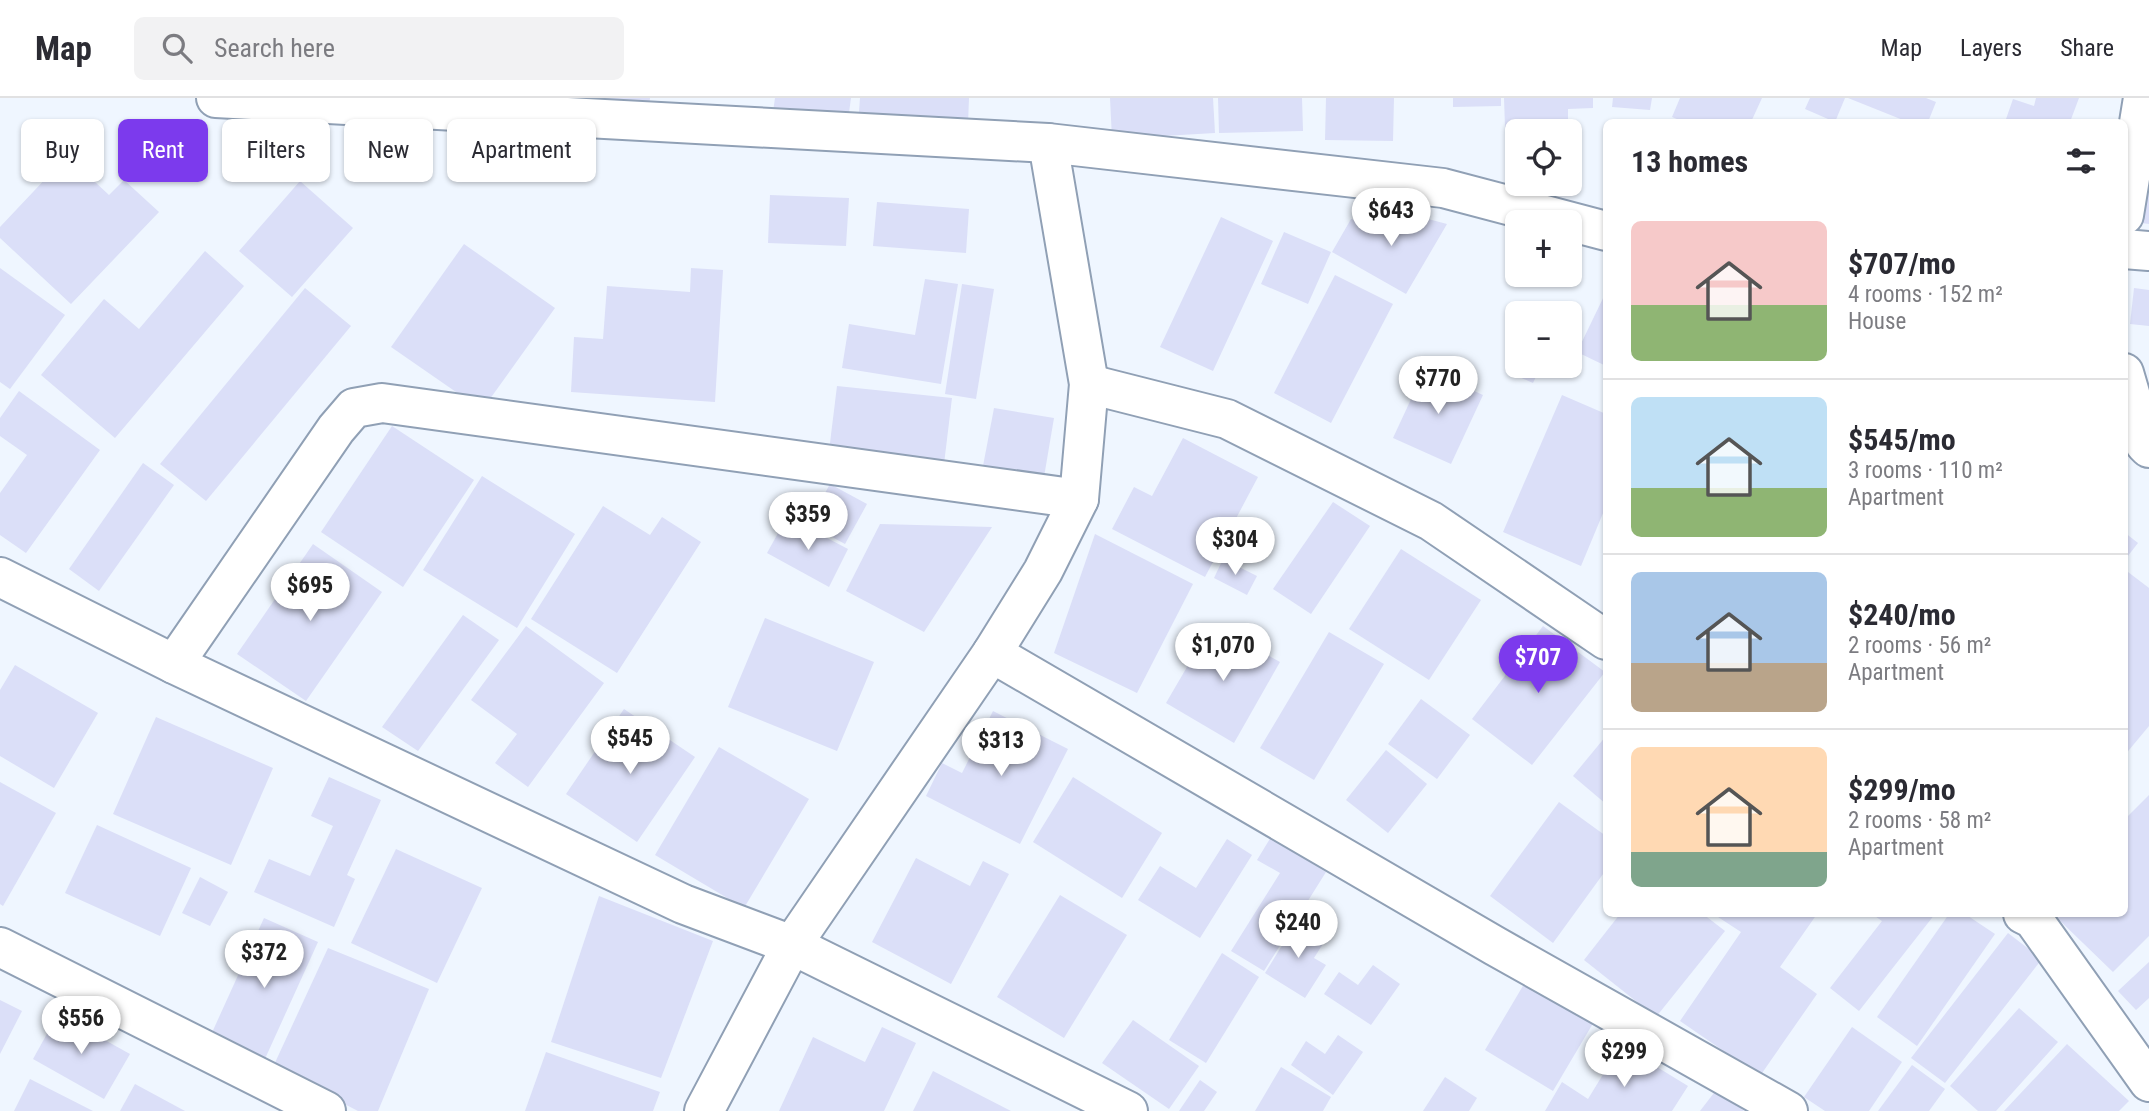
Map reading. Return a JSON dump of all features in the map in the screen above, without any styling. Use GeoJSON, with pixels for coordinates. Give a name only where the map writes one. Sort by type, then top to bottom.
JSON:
{"type":"FeatureCollection","features":[{"type":"Feature","properties":{"kind":"street"},"geometry":{"type":"LineString","coordinates":[[216,98],[1048,143],[1443,188],[1603,230]]}},
{"type":"Feature","properties":{"kind":"street"},"geometry":{"type":"LineString","coordinates":[[2128,190],[2143,98]]}},
{"type":"Feature","properties":{"kind":"street"},"geometry":{"type":"LineString","coordinates":[[704,1111],[792,945],[992,653],[1043,571],[1079,499],[1089,384],[1048,143]]}},
{"type":"Feature","properties":{"kind":"street"},"geometry":{"type":"LineString","coordinates":[[2128,249],[2149,251]]}},
{"type":"Feature","properties":{"kind":"street"},"geometry":{"type":"LineString","coordinates":[[1089,384],[1227,419],[1431,521],[1603,638]]}},
{"type":"Feature","properties":{"kind":"street"},"geometry":{"type":"LineString","coordinates":[[2128,392],[2139,446]]}},
{"type":"Feature","properties":{"kind":"street"},"geometry":{"type":"LineString","coordinates":[[174,664],[336,429],[354,408],[382,403],[1079,499]]}},
{"type":"Feature","properties":{"kind":"street"},"geometry":{"type":"LineString","coordinates":[[0,577],[174,664],[683,904],[792,945],[1128,1111]]}},
{"type":"Feature","properties":{"kind":"street"},"geometry":{"type":"LineString","coordinates":[[992,653],[1495,946],[1788,1111]]}},
{"type":"Feature","properties":{"kind":"street"},"geometry":{"type":"LineString","coordinates":[[2029,917],[2149,1082]]}},
{"type":"Feature","properties":{"kind":"street"},"geometry":{"type":"LineString","coordinates":[[0,947],[326,1111]]}},
{"type":"Feature","properties":{"kind":"building"},"geometry":{"type":"Polygon","coordinates":[[[557,98],[650,98],[649,108],[557,98]]]}},
{"type":"Feature","properties":{"kind":"building"},"geometry":{"type":"Polygon","coordinates":[[[775,98],[851,98],[848,120],[773,112],[775,98]]]}},
{"type":"Feature","properties":{"kind":"building"},"geometry":{"type":"Polygon","coordinates":[[[860,98],[969,98],[968,124],[858,125],[860,98]]]}},
{"type":"Feature","properties":{"kind":"building"},"geometry":{"type":"Polygon","coordinates":[[[1110,98],[1213,98],[1215,133],[1112,139],[1110,98]]]}},
{"type":"Feature","properties":{"kind":"building"},"geometry":{"type":"Polygon","coordinates":[[[1218,98],[1302,98],[1303,131],[1219,133],[1218,98]]]}},
{"type":"Feature","properties":{"kind":"building"},"geometry":{"type":"Polygon","coordinates":[[[1326,98],[1394,98],[1393,141],[1325,140],[1326,98]]]}},
{"type":"Feature","properties":{"kind":"building"},"geometry":{"type":"Polygon","coordinates":[[[1453,98],[1501,98],[1501,106],[1453,107],[1453,98]]]}},
{"type":"Feature","properties":{"kind":"building"},"geometry":{"type":"Polygon","coordinates":[[[1504,98],[1593,98],[1593,108],[1568,109],[1568,119],[1505,119],[1505,127],[1504,98]]]}},
{"type":"Feature","properties":{"kind":"building"},"geometry":{"type":"Polygon","coordinates":[[[1613,98],[1652,98],[1650,110],[1612,107],[1613,98]]]}},
{"type":"Feature","properties":{"kind":"building"},"geometry":{"type":"Polygon","coordinates":[[[1680,98],[1762,98],[1752,119],[1672,117],[1680,98]]]}},
{"type":"Feature","properties":{"kind":"building"},"geometry":{"type":"Polygon","coordinates":[[[1810,98],[1845,98],[1836,119],[1828,119],[1805,109],[1810,98]]]}},
{"type":"Feature","properties":{"kind":"building"},"geometry":{"type":"Polygon","coordinates":[[[1848,98],[1926,98],[1936,102],[1929,119],[1900,119],[1848,98]]]}},
{"type":"Feature","properties":{"kind":"building"},"geometry":{"type":"Polygon","coordinates":[[[2036,98],[2079,98],[2071,119],[2006,119],[2013,99],[2034,106],[2036,98]]]}},
{"type":"Feature","properties":{"kind":"building"},"geometry":{"type":"Polygon","coordinates":[[[42,182],[95,182],[109,195],[122,182],[126,182],[159,212],[71,304],[0,238],[0,227],[42,182]]]}},
{"type":"Feature","properties":{"kind":"building"},"geometry":{"type":"Polygon","coordinates":[[[299,182],[353,228],[292,297],[239,251],[299,182]]]}},
{"type":"Feature","properties":{"kind":"building"},"geometry":{"type":"Polygon","coordinates":[[[2149,185],[2149,224],[2141,223],[2149,185]]]}},
{"type":"Feature","properties":{"kind":"building"},"geometry":{"type":"Polygon","coordinates":[[[770,195],[849,198],[846,246],[768,243],[770,195]]]}},
{"type":"Feature","properties":{"kind":"building"},"geometry":{"type":"Polygon","coordinates":[[[877,202],[969,209],[966,253],[873,246],[877,202]]]}},
{"type":"Feature","properties":{"kind":"building"},"geometry":{"type":"Polygon","coordinates":[[[1398,211],[1447,224],[1406,294],[1332,252],[1351,219],[1389,226],[1398,211]]]}},
{"type":"Feature","properties":{"kind":"building"},"geometry":{"type":"Polygon","coordinates":[[[1221,217],[1273,241],[1213,371],[1160,347],[1221,217]]]}},
{"type":"Feature","properties":{"kind":"building"},"geometry":{"type":"Polygon","coordinates":[[[1284,232],[1331,252],[1308,304],[1261,284],[1284,232]]]}},
{"type":"Feature","properties":{"kind":"building"},"geometry":{"type":"Polygon","coordinates":[[[464,244],[555,308],[482,410],[391,347],[464,244]]]}},
{"type":"Feature","properties":{"kind":"building"},"geometry":{"type":"Polygon","coordinates":[[[205,251],[244,286],[115,438],[41,375],[104,299],[139,329],[205,251]]]}},
{"type":"Feature","properties":{"kind":"building"},"geometry":{"type":"Polygon","coordinates":[[[0,268],[65,315],[10,389],[0,382],[0,268]]]}},
{"type":"Feature","properties":{"kind":"building"},"geometry":{"type":"Polygon","coordinates":[[[691,268],[723,270],[715,402],[571,392],[574,337],[603,339],[607,286],[690,292],[691,268]]]}},
{"type":"Feature","properties":{"kind":"building"},"geometry":{"type":"Polygon","coordinates":[[[1335,275],[1393,304],[1331,423],[1274,393],[1335,275]]]}},
{"type":"Feature","properties":{"kind":"building"},"geometry":{"type":"Polygon","coordinates":[[[925,279],[958,284],[941,384],[842,368],[849,324],[915,335],[925,279]]]}},
{"type":"Feature","properties":{"kind":"building"},"geometry":{"type":"Polygon","coordinates":[[[962,284],[994,289],[976,399],[945,394],[962,284]]]}},
{"type":"Feature","properties":{"kind":"building"},"geometry":{"type":"Polygon","coordinates":[[[305,288],[351,326],[206,501],[160,464],[305,288]]]}},
{"type":"Feature","properties":{"kind":"building"},"geometry":{"type":"Polygon","coordinates":[[[2134,288],[2149,290],[2149,326],[2130,324],[2134,288]]]}},
{"type":"Feature","properties":{"kind":"building"},"geometry":{"type":"Polygon","coordinates":[[[1603,298],[1603,365],[1582,354],[1582,342],[1603,298]]]}},
{"type":"Feature","properties":{"kind":"building"},"geometry":{"type":"Polygon","coordinates":[[[1425,369],[1483,395],[1451,464],[1393,438],[1425,369]]]}},
{"type":"Feature","properties":{"kind":"building"},"geometry":{"type":"Polygon","coordinates":[[[1522,378],[1535,378],[1533,383],[1522,378]]]}},
{"type":"Feature","properties":{"kind":"building"},"geometry":{"type":"Polygon","coordinates":[[[837,386],[952,398],[944,464],[829,451],[837,386]]]}},
{"type":"Feature","properties":{"kind":"building"},"geometry":{"type":"Polygon","coordinates":[[[19,391],[100,450],[26,553],[0,535],[0,493],[27,455],[0,436],[0,418],[19,391]]]}},
{"type":"Feature","properties":{"kind":"building"},"geometry":{"type":"Polygon","coordinates":[[[1562,395],[1603,413],[1603,513],[1581,566],[1503,532],[1562,395]]]}},
{"type":"Feature","properties":{"kind":"building"},"geometry":{"type":"Polygon","coordinates":[[[994,408],[1054,418],[1044,477],[983,466],[994,408]]]}},
{"type":"Feature","properties":{"kind":"building"},"geometry":{"type":"Polygon","coordinates":[[[392,426],[474,480],[403,587],[321,532],[392,426]]]}},
{"type":"Feature","properties":{"kind":"building"},"geometry":{"type":"Polygon","coordinates":[[[1183,438],[1258,477],[1205,577],[1112,529],[1134,487],[1152,496],[1183,438]]]}},
{"type":"Feature","properties":{"kind":"building"},"geometry":{"type":"Polygon","coordinates":[[[143,463],[174,485],[99,591],[69,569],[143,463]]]}},
{"type":"Feature","properties":{"kind":"building"},"geometry":{"type":"Polygon","coordinates":[[[482,476],[575,534],[517,628],[423,570],[482,476]]]}},
{"type":"Feature","properties":{"kind":"building"},"geometry":{"type":"Polygon","coordinates":[[[830,484],[867,504],[845,544],[808,524],[830,484]]]}},
{"type":"Feature","properties":{"kind":"building"},"geometry":{"type":"Polygon","coordinates":[[[1333,502],[1370,526],[1311,614],[1273,589],[1333,502]]]}},
{"type":"Feature","properties":{"kind":"building"},"geometry":{"type":"Polygon","coordinates":[[[603,506],[650,535],[662,517],[701,542],[617,673],[531,619],[603,506]]]}},
{"type":"Feature","properties":{"kind":"building"},"geometry":{"type":"Polygon","coordinates":[[[787,517],[848,549],[829,587],[767,553],[787,517]]]}},
{"type":"Feature","properties":{"kind":"building"},"geometry":{"type":"Polygon","coordinates":[[[880,524],[992,527],[924,632],[846,591],[880,524]]]}},
{"type":"Feature","properties":{"kind":"building"},"geometry":{"type":"Polygon","coordinates":[[[1095,534],[1193,584],[1137,693],[1054,653],[1095,534]]]}},
{"type":"Feature","properties":{"kind":"building"},"geometry":{"type":"Polygon","coordinates":[[[2128,535],[2138,543],[2128,556],[2128,535]]]}},
{"type":"Feature","properties":{"kind":"building"},"geometry":{"type":"Polygon","coordinates":[[[313,544],[382,592],[306,701],[237,654],[313,544]]]}},
{"type":"Feature","properties":{"kind":"building"},"geometry":{"type":"Polygon","coordinates":[[[1401,549],[1481,600],[1429,680],[1349,629],[1401,549]]]}},
{"type":"Feature","properties":{"kind":"building"},"geometry":{"type":"Polygon","coordinates":[[[1223,559],[1257,576],[1247,595],[1214,578],[1223,559]]]}},
{"type":"Feature","properties":{"kind":"building"},"geometry":{"type":"Polygon","coordinates":[[[2128,572],[2149,588],[2149,726],[2128,751],[2128,572]]]}},
{"type":"Feature","properties":{"kind":"building"},"geometry":{"type":"Polygon","coordinates":[[[463,615],[499,640],[418,751],[382,727],[463,615]]]}},
{"type":"Feature","properties":{"kind":"building"},"geometry":{"type":"Polygon","coordinates":[[[765,618],[874,662],[837,751],[728,707],[765,618]]]}},
{"type":"Feature","properties":{"kind":"building"},"geometry":{"type":"Polygon","coordinates":[[[1212,624],[1280,662],[1234,743],[1166,703],[1212,624]]]}},
{"type":"Feature","properties":{"kind":"building"},"geometry":{"type":"Polygon","coordinates":[[[526,626],[604,683],[528,787],[495,763],[517,734],[471,700],[526,626]]]}},
{"type":"Feature","properties":{"kind":"building"},"geometry":{"type":"Polygon","coordinates":[[[1543,626],[1603,671],[1603,675],[1532,765],[1472,719],[1543,626]]]}},
{"type":"Feature","properties":{"kind":"building"},"geometry":{"type":"Polygon","coordinates":[[[1329,632],[1384,664],[1314,780],[1260,748],[1329,632]]]}},
{"type":"Feature","properties":{"kind":"building"},"geometry":{"type":"Polygon","coordinates":[[[15,665],[98,713],[54,788],[0,756],[0,690],[15,665]]]}},
{"type":"Feature","properties":{"kind":"building"},"geometry":{"type":"Polygon","coordinates":[[[1421,699],[1470,735],[1437,779],[1388,744],[1421,699]]]}},
{"type":"Feature","properties":{"kind":"building"},"geometry":{"type":"Polygon","coordinates":[[[624,709],[695,757],[637,842],[566,794],[624,709]]]}},
{"type":"Feature","properties":{"kind":"building"},"geometry":{"type":"Polygon","coordinates":[[[993,711],[1068,749],[1020,844],[926,796],[942,763],[962,773],[993,711]]]}},
{"type":"Feature","properties":{"kind":"building"},"geometry":{"type":"Polygon","coordinates":[[[156,717],[273,768],[231,865],[113,814],[156,717]]]}},
{"type":"Feature","properties":{"kind":"building"},"geometry":{"type":"Polygon","coordinates":[[[1603,740],[1603,801],[1573,776],[1603,740]]]}},
{"type":"Feature","properties":{"kind":"building"},"geometry":{"type":"Polygon","coordinates":[[[719,747],[809,799],[744,908],[655,855],[719,747]]]}},
{"type":"Feature","properties":{"kind":"building"},"geometry":{"type":"Polygon","coordinates":[[[1386,750],[1427,784],[1388,833],[1346,800],[1386,750]]]}},
{"type":"Feature","properties":{"kind":"building"},"geometry":{"type":"Polygon","coordinates":[[[329,777],[381,800],[347,875],[355,879],[334,927],[254,892],[269,859],[310,876],[333,826],[311,816],[329,777]]]}},
{"type":"Feature","properties":{"kind":"building"},"geometry":{"type":"Polygon","coordinates":[[[1073,777],[1162,833],[1122,898],[1033,842],[1073,777]]]}},
{"type":"Feature","properties":{"kind":"building"},"geometry":{"type":"Polygon","coordinates":[[[0,782],[56,813],[3,906],[0,904],[0,782]]]}},
{"type":"Feature","properties":{"kind":"building"},"geometry":{"type":"Polygon","coordinates":[[[2149,795],[2149,936],[2113,972],[2056,917],[2128,917],[2128,816],[2149,795]]]}},
{"type":"Feature","properties":{"kind":"building"},"geometry":{"type":"Polygon","coordinates":[[[1559,802],[1603,834],[1603,874],[1553,943],[1490,896],[1559,802]]]}},
{"type":"Feature","properties":{"kind":"building"},"geometry":{"type":"Polygon","coordinates":[[[97,825],[191,868],[160,936],[65,893],[97,825]]]}},
{"type":"Feature","properties":{"kind":"building"},"geometry":{"type":"Polygon","coordinates":[[[1271,837],[1326,872],[1264,971],[1231,951],[1280,873],[1257,860],[1271,837]]]}},
{"type":"Feature","properties":{"kind":"building"},"geometry":{"type":"Polygon","coordinates":[[[1227,839],[1252,855],[1200,938],[1138,900],[1160,866],[1196,888],[1227,839]]]}},
{"type":"Feature","properties":{"kind":"building"},"geometry":{"type":"Polygon","coordinates":[[[396,849],[482,888],[437,983],[351,943],[396,849]]]}},
{"type":"Feature","properties":{"kind":"building"},"geometry":{"type":"Polygon","coordinates":[[[916,858],[970,886],[983,861],[1009,874],[951,984],[872,942],[916,858]]]}},
{"type":"Feature","properties":{"kind":"building"},"geometry":{"type":"Polygon","coordinates":[[[200,877],[228,892],[210,926],[182,913],[200,877]]]}},
{"type":"Feature","properties":{"kind":"building"},"geometry":{"type":"Polygon","coordinates":[[[1060,895],[1127,935],[1064,1038],[997,997],[1060,895]]]}},
{"type":"Feature","properties":{"kind":"building"},"geometry":{"type":"Polygon","coordinates":[[[599,896],[713,941],[661,1078],[551,1042],[599,896]]]}},
{"type":"Feature","properties":{"kind":"building"},"geometry":{"type":"Polygon","coordinates":[[[1618,917],[1707,917],[1725,931],[1656,1017],[1584,960],[1618,917]]]}},
{"type":"Feature","properties":{"kind":"building"},"geometry":{"type":"Polygon","coordinates":[[[1718,917],[1815,917],[1780,967],[1817,994],[1760,1076],[1680,1021],[1741,932],[1718,917]]]}},
{"type":"Feature","properties":{"kind":"building"},"geometry":{"type":"Polygon","coordinates":[[[1876,917],[1933,917],[1859,1011],[1830,988],[1882,921],[1876,917]]]}},
{"type":"Feature","properties":{"kind":"building"},"geometry":{"type":"Polygon","coordinates":[[[1947,917],[1970,917],[1995,934],[1917,1046],[1877,1017],[1947,917]]]}},
{"type":"Feature","properties":{"kind":"building"},"geometry":{"type":"Polygon","coordinates":[[[264,918],[318,942],[264,1061],[210,1037],[264,918]]]}},
{"type":"Feature","properties":{"kind":"building"},"geometry":{"type":"Polygon","coordinates":[[[1297,921],[1326,939],[1314,958],[1326,965],[1305,998],[1265,973],[1297,921]]]}},
{"type":"Feature","properties":{"kind":"building"},"geometry":{"type":"Polygon","coordinates":[[[2008,933],[2042,959],[1945,1083],[1911,1058],[2008,933]]]}},
{"type":"Feature","properties":{"kind":"building"},"geometry":{"type":"Polygon","coordinates":[[[328,948],[429,989],[378,1111],[358,1111],[273,1067],[328,948]]]}},
{"type":"Feature","properties":{"kind":"building"},"geometry":{"type":"Polygon","coordinates":[[[1222,953],[1259,977],[1206,1063],[1169,1040],[1222,953]]]}},
{"type":"Feature","properties":{"kind":"building"},"geometry":{"type":"Polygon","coordinates":[[[2149,962],[2149,998],[2136,1010],[2118,991],[2149,962]]]}},
{"type":"Feature","properties":{"kind":"building"},"geometry":{"type":"Polygon","coordinates":[[[1373,965],[1400,984],[1371,1025],[1324,994],[1339,972],[1358,985],[1373,965]]]}},
{"type":"Feature","properties":{"kind":"building"},"geometry":{"type":"Polygon","coordinates":[[[1527,979],[1595,1020],[1553,1091],[1485,1050],[1527,979]]]}},
{"type":"Feature","properties":{"kind":"building"},"geometry":{"type":"Polygon","coordinates":[[[0,1000],[22,1011],[0,1054],[0,1000]]]}},
{"type":"Feature","properties":{"kind":"building"},"geometry":{"type":"Polygon","coordinates":[[[2019,1008],[2058,1042],[1996,1111],[1978,1111],[1950,1086],[2019,1008]]]}},
{"type":"Feature","properties":{"kind":"building"},"geometry":{"type":"Polygon","coordinates":[[[58,1014],[130,1054],[104,1099],[33,1059],[58,1014]]]}},
{"type":"Feature","properties":{"kind":"building"},"geometry":{"type":"Polygon","coordinates":[[[1133,1020],[1199,1066],[1169,1109],[1102,1063],[1133,1020]]]}},
{"type":"Feature","properties":{"kind":"building"},"geometry":{"type":"Polygon","coordinates":[[[882,1027],[916,1043],[884,1111],[779,1111],[813,1037],[865,1062],[882,1027]]]}},
{"type":"Feature","properties":{"kind":"building"},"geometry":{"type":"Polygon","coordinates":[[[1852,1027],[1902,1062],[1869,1111],[1825,1111],[1804,1097],[1852,1027]]]}},
{"type":"Feature","properties":{"kind":"building"},"geometry":{"type":"Polygon","coordinates":[[[1338,1035],[1363,1052],[1333,1095],[1291,1065],[1306,1041],[1325,1054],[1338,1035]]]}},
{"type":"Feature","properties":{"kind":"building"},"geometry":{"type":"Polygon","coordinates":[[[2067,1044],[2129,1101],[2119,1111],[2004,1111],[2067,1044]]]}},
{"type":"Feature","properties":{"kind":"building"},"geometry":{"type":"Polygon","coordinates":[[[1621,1045],[1688,1086],[1672,1111],[1545,1111],[1562,1082],[1588,1099],[1621,1045]]]}},
{"type":"Feature","properties":{"kind":"building"},"geometry":{"type":"Polygon","coordinates":[[[546,1052],[660,1092],[653,1111],[525,1111],[546,1052]]]}},
{"type":"Feature","properties":{"kind":"building"},"geometry":{"type":"Polygon","coordinates":[[[1912,1065],[1945,1089],[1929,1111],[1878,1111],[1912,1065]]]}},
{"type":"Feature","properties":{"kind":"building"},"geometry":{"type":"Polygon","coordinates":[[[1281,1067],[1331,1097],[1323,1111],[1255,1111],[1281,1067]]]}},
{"type":"Feature","properties":{"kind":"building"},"geometry":{"type":"Polygon","coordinates":[[[933,1071],[1011,1111],[913,1111],[933,1071]]]}},
{"type":"Feature","properties":{"kind":"building"},"geometry":{"type":"Polygon","coordinates":[[[1445,1077],[1477,1098],[1469,1111],[1423,1111],[1445,1077]]]}},
{"type":"Feature","properties":{"kind":"building"},"geometry":{"type":"Polygon","coordinates":[[[30,1079],[93,1111],[14,1111],[30,1079]]]}},
{"type":"Feature","properties":{"kind":"building"},"geometry":{"type":"Polygon","coordinates":[[[1200,1080],[1217,1092],[1204,1111],[1179,1111],[1200,1080]]]}},
{"type":"Feature","properties":{"kind":"building"},"geometry":{"type":"Polygon","coordinates":[[[135,1084],[185,1111],[120,1111],[135,1084]]]}},
{"type":"Feature","properties":{"kind":"building"},"geometry":{"type":"Polygon","coordinates":[[[1717,1089],[1744,1111],[1700,1111],[1717,1089]]]}}]}
